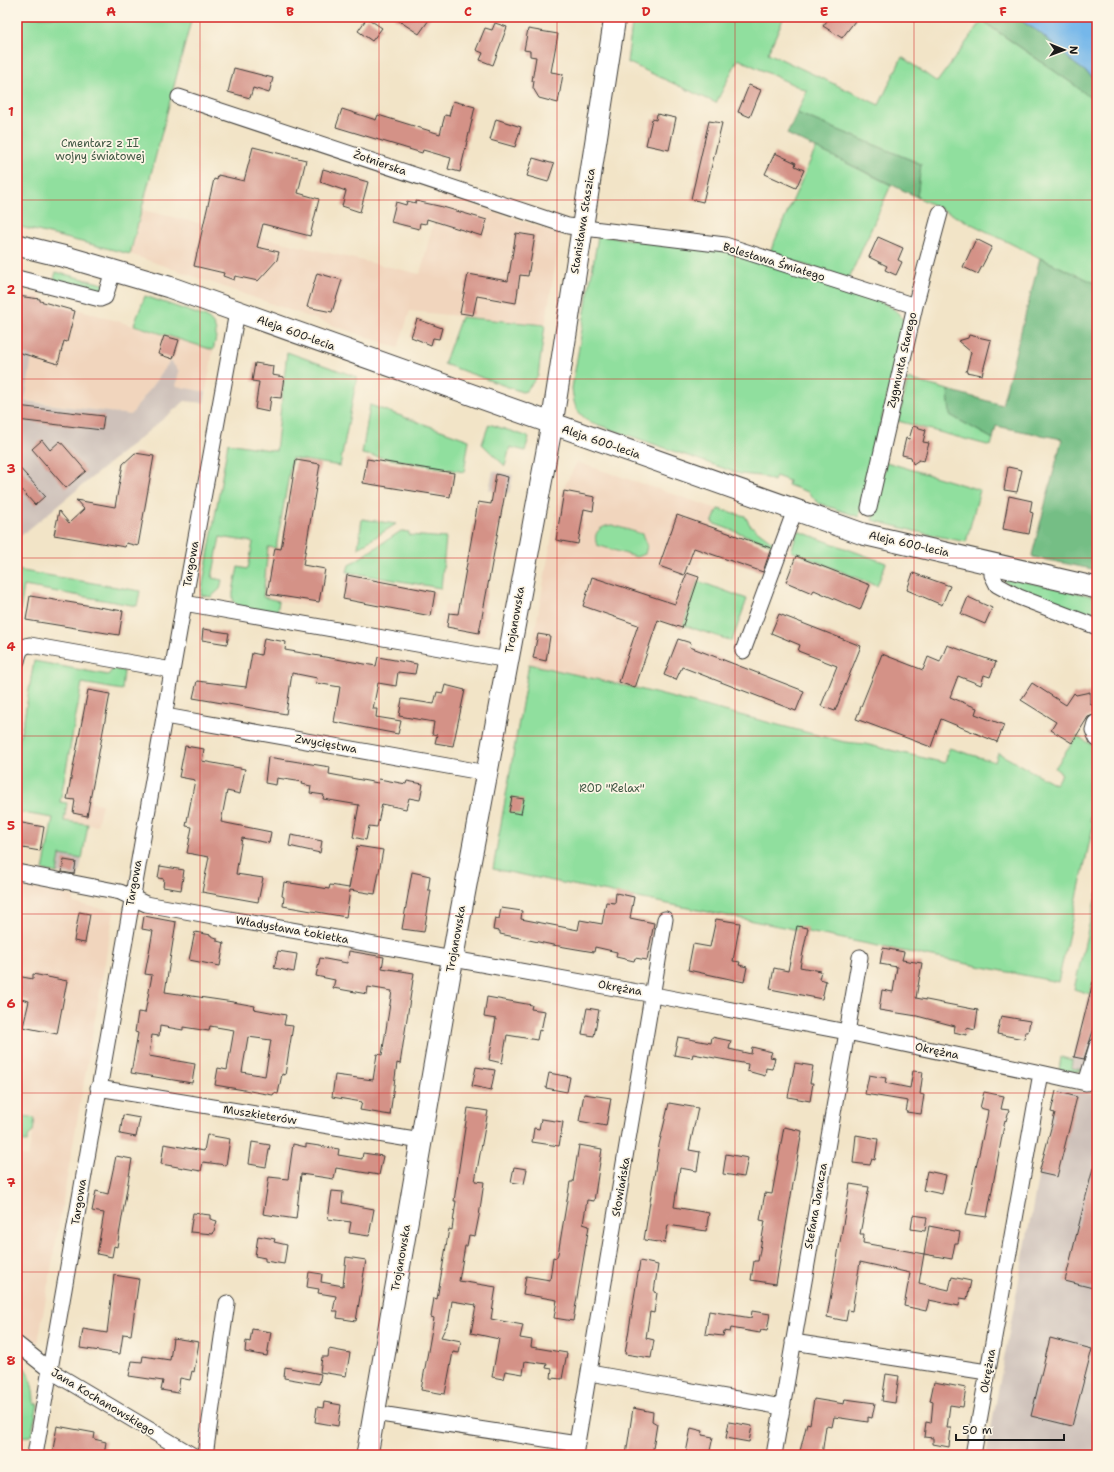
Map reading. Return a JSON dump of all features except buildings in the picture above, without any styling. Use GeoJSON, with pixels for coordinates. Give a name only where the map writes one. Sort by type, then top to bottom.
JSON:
{"type":"FeatureCollection","features":[{"type":"Feature","properties":{"kind":"street","name":"Stanisława Staszica"},"geometry":{"type":"LineString","coordinates":[[552,424],[582,228],[611,18]]}},
{"type":"Feature","properties":{"kind":"street","name":"Żołnierska"},"geometry":{"type":"LineString","coordinates":[[178,97],[568,226],[582,228]]}},
{"type":"Feature","properties":{"kind":"street","name":"Zygmunta Starego"},"geometry":{"type":"LineString","coordinates":[[869,508],[915,306],[940,213]]}},
{"type":"Feature","properties":{"kind":"street","name":"Bolesława Śmiałego"},"geometry":{"type":"LineString","coordinates":[[582,228],[725,245],[915,306]]}},
{"type":"Feature","properties":{"kind":"street","name":"Aleja 600-lecia"},"geometry":{"type":"LineString","coordinates":[[17,245],[169,287],[863,534],[1097,588]]}},
{"type":"Feature","properties":{"kind":"street"},"geometry":{"type":"LineString","coordinates":[[17,278],[100,299],[105,297],[113,271]]}},
{"type":"Feature","properties":{"kind":"street","name":"Targowa"},"geometry":{"type":"LineString","coordinates":[[35,1455],[51,1371],[98,1088],[172,670],[238,312]]}},
{"type":"Feature","properties":{"kind":"street","name":"Trojanowska"},"geometry":{"type":"LineString","coordinates":[[367,1455],[453,958],[552,424]]}},
{"type":"Feature","properties":{"kind":"street"},"geometry":{"type":"LineString","coordinates":[[743,652],[795,510]]}},
{"type":"Feature","properties":{"kind":"street"},"geometry":{"type":"LineString","coordinates":[[992,563],[992,575],[997,586],[1019,597],[1097,627]]}},
{"type":"Feature","properties":{"kind":"street"},"geometry":{"type":"LineString","coordinates":[[184,603],[508,660]]}},
{"type":"Feature","properties":{"kind":"street"},"geometry":{"type":"LineString","coordinates":[[17,661],[21,649],[24,646],[30,645],[172,670]]}},
{"type":"Feature","properties":{"kind":"street","name":"Zwycięstwa"},"geometry":{"type":"LineString","coordinates":[[165,716],[487,773]]}},
{"type":"Feature","properties":{"kind":"street"},"geometry":{"type":"LineString","coordinates":[[1095,723],[1093,730],[1097,739]]}},
{"type":"Feature","properties":{"kind":"street","name":"Władysława Łokietka"},"geometry":{"type":"LineString","coordinates":[[17,872],[120,892],[146,904],[453,958]]}},
{"type":"Feature","properties":{"kind":"street","name":"Słowiańska"},"geometry":{"type":"LineString","coordinates":[[576,1450],[666,919]]}},
{"type":"Feature","properties":{"kind":"street","name":"Stefana Jaracza"},"geometry":{"type":"LineString","coordinates":[[774,1455],[860,957]]}},
{"type":"Feature","properties":{"kind":"street","name":"Okrężna"},"geometry":{"type":"LineString","coordinates":[[453,958],[654,994],[1041,1073],[973,1455]]}},
{"type":"Feature","properties":{"kind":"street"},"geometry":{"type":"LineString","coordinates":[[1041,1073],[1086,1083],[1097,1046]]}},
{"type":"Feature","properties":{"kind":"street","name":"Muszkieterów"},"geometry":{"type":"LineString","coordinates":[[98,1088],[421,1142]]}},
{"type":"Feature","properties":{"kind":"street"},"geometry":{"type":"LineString","coordinates":[[205,1455],[227,1303]]}},
{"type":"Feature","properties":{"kind":"street"},"geometry":{"type":"LineString","coordinates":[[793,1342],[987,1372]]}},
{"type":"Feature","properties":{"kind":"street","name":"Jana Kochanowskiego"},"geometry":{"type":"LineString","coordinates":[[17,1344],[51,1371],[192,1455]]}},
{"type":"Feature","properties":{"kind":"street"},"geometry":{"type":"LineString","coordinates":[[590,1373],[782,1407]]}},
{"type":"Feature","properties":{"kind":"street"},"geometry":{"type":"LineString","coordinates":[[374,1413],[576,1450]]}},
{"type":"Feature","properties":{"kind":"shaded area"},"geometry":{"type":"Polygon","coordinates":[[[441,194],[561,234],[545,325],[410,311],[398,348],[130,254],[142,210],[420,274],[441,194]]]}},
{"type":"Feature","properties":{"kind":"shaded area"},"geometry":{"type":"Polygon","coordinates":[[[17,291],[41,294],[41,298],[213,350],[206,392],[175,386],[170,361],[131,415],[25,400],[37,325],[17,322],[17,291]]]}},
{"type":"Feature","properties":{"kind":"shaded area"},"geometry":{"type":"Polygon","coordinates":[[[17,322],[37,325],[25,401],[131,415],[170,361],[179,371],[176,386],[206,392],[204,403],[185,401],[17,539],[17,322]]]}},
{"type":"Feature","properties":{"kind":"shaded area"},"geometry":{"type":"Polygon","coordinates":[[[577,462],[718,509],[698,566],[702,568],[683,625],[658,620],[635,688],[529,664],[559,497],[577,462]]]}},
{"type":"Feature","properties":{"kind":"shaded area"},"geometry":{"type":"Polygon","coordinates":[[[493,471],[513,475],[509,493],[489,490],[493,471]]]}},
{"type":"Feature","properties":{"kind":"shaded area"},"geometry":{"type":"Polygon","coordinates":[[[268,546],[305,553],[303,561],[326,565],[319,608],[263,598],[268,546]]]}},
{"type":"Feature","properties":{"kind":"shaded area"},"geometry":{"type":"Polygon","coordinates":[[[445,605],[488,611],[484,637],[439,629],[445,605]]]}},
{"type":"Feature","properties":{"kind":"shaded area"},"geometry":{"type":"Polygon","coordinates":[[[67,799],[102,804],[97,826],[64,821],[67,799]]]}},
{"type":"Feature","properties":{"kind":"shaded area"},"geometry":{"type":"Polygon","coordinates":[[[60,855],[82,859],[78,877],[57,873],[60,855]]]}},
{"type":"Feature","properties":{"kind":"shaded area"},"geometry":{"type":"Polygon","coordinates":[[[25,887],[74,896],[73,903],[114,911],[38,1343],[17,1328],[17,1155],[28,1157],[35,1119],[18,1115],[28,1060],[17,1058],[17,932],[25,887]]]}},
{"type":"Feature","properties":{"kind":"shaded area"},"geometry":{"type":"Polygon","coordinates":[[[1097,966],[1097,1023],[1084,1070],[1070,1068],[1097,966]]]}},
{"type":"Feature","properties":{"kind":"shaded area"},"geometry":{"type":"Polygon","coordinates":[[[1058,1087],[1097,1095],[1097,1455],[986,1455],[1039,1173],[1049,1134],[1051,1112],[1058,1087]]]}},
{"type":"Feature","properties":{"kind":"green space","name":"Cmentarz z II wojny światowej"},"geometry":{"type":"Polygon","coordinates":[[[17,17],[192,17],[130,254],[17,226],[17,17]]]}},
{"type":"Feature","properties":{"kind":"green space"},"geometry":{"type":"Polygon","coordinates":[[[633,17],[784,17],[768,53],[879,105],[902,57],[937,82],[982,21],[1073,84],[1097,103],[1097,284],[1040,258],[917,197],[921,164],[797,113],[807,91],[738,59],[716,103],[627,62],[633,17]]]}},
{"type":"Feature","properties":{"kind":"green space"},"geometry":{"type":"Polygon","coordinates":[[[977,17],[1015,17],[1039,32],[1075,64],[1097,80],[1097,103],[1073,84],[977,17]]]}},
{"type":"Feature","properties":{"kind":"green space"},"geometry":{"type":"Polygon","coordinates":[[[797,113],[921,164],[917,197],[787,134],[797,113]]]}},
{"type":"Feature","properties":{"kind":"green space"},"geometry":{"type":"Polygon","coordinates":[[[816,148],[891,185],[848,278],[769,254],[816,148]]]}},
{"type":"Feature","properties":{"kind":"green space"},"geometry":{"type":"Polygon","coordinates":[[[598,236],[708,248],[749,257],[883,303],[897,312],[905,325],[867,477],[859,517],[818,503],[808,492],[788,485],[789,481],[776,476],[774,481],[761,476],[740,474],[590,422],[581,415],[576,408],[572,388],[598,236]]]}},
{"type":"Feature","properties":{"kind":"green space"},"geometry":{"type":"Polygon","coordinates":[[[1040,258],[1097,284],[1097,570],[1033,557],[1032,555],[1062,439],[996,426],[993,439],[950,415],[948,390],[1002,405],[1040,258]]]}},
{"type":"Feature","properties":{"kind":"green space"},"geometry":{"type":"Polygon","coordinates":[[[56,272],[107,285],[101,292],[53,282],[56,272]]]}},
{"type":"Feature","properties":{"kind":"green space"},"geometry":{"type":"Polygon","coordinates":[[[145,296],[206,317],[213,324],[216,332],[213,350],[134,325],[145,296]]]}},
{"type":"Feature","properties":{"kind":"green space"},"geometry":{"type":"Polygon","coordinates":[[[461,317],[545,325],[538,376],[526,391],[522,392],[444,364],[461,317]]]}},
{"type":"Feature","properties":{"kind":"green space"},"geometry":{"type":"Polygon","coordinates":[[[287,352],[357,377],[340,466],[292,458],[276,548],[268,547],[263,597],[279,601],[277,613],[241,607],[234,602],[233,591],[238,567],[248,569],[253,542],[220,537],[212,578],[222,580],[220,589],[211,597],[201,595],[228,443],[276,451],[287,352]]]}},
{"type":"Feature","properties":{"kind":"green space"},"geometry":{"type":"Polygon","coordinates":[[[908,379],[948,390],[950,415],[993,439],[991,446],[898,421],[908,379]]]}},
{"type":"Feature","properties":{"kind":"green space"},"geometry":{"type":"Polygon","coordinates":[[[370,405],[469,440],[464,472],[362,454],[370,405]]]}},
{"type":"Feature","properties":{"kind":"green space"},"geometry":{"type":"Polygon","coordinates":[[[489,424],[529,437],[525,451],[510,447],[505,466],[482,444],[489,424]]]}},
{"type":"Feature","properties":{"kind":"green space"},"geometry":{"type":"Polygon","coordinates":[[[886,462],[980,490],[966,542],[918,532],[872,520],[886,462]]]}},
{"type":"Feature","properties":{"kind":"green space"},"geometry":{"type":"Polygon","coordinates":[[[718,509],[745,516],[750,525],[775,544],[775,546],[712,523],[718,509]]]}},
{"type":"Feature","properties":{"kind":"green space"},"geometry":{"type":"Polygon","coordinates":[[[362,519],[396,524],[358,548],[362,519]]]}},
{"type":"Feature","properties":{"kind":"green space"},"geometry":{"type":"Polygon","coordinates":[[[612,525],[642,534],[647,546],[645,554],[636,557],[597,545],[596,534],[598,531],[604,527],[612,525]]]}},
{"type":"Feature","properties":{"kind":"green space"},"geometry":{"type":"Polygon","coordinates":[[[401,531],[409,532],[409,535],[446,538],[441,588],[347,572],[349,565],[401,531]]]}},
{"type":"Feature","properties":{"kind":"green space"},"geometry":{"type":"Polygon","coordinates":[[[798,531],[886,563],[877,586],[791,551],[798,531]]]}},
{"type":"Feature","properties":{"kind":"green space"},"geometry":{"type":"Polygon","coordinates":[[[17,570],[140,591],[137,606],[24,586],[20,611],[17,607],[17,570]]]}},
{"type":"Feature","properties":{"kind":"green space"},"geometry":{"type":"Polygon","coordinates":[[[1008,578],[1097,597],[1097,618],[1095,619],[1009,585],[1004,581],[1008,578]]]}},
{"type":"Feature","properties":{"kind":"green space"},"geometry":{"type":"Polygon","coordinates":[[[698,581],[747,599],[732,641],[683,625],[698,581]]]}},
{"type":"Feature","properties":{"kind":"green space"},"geometry":{"type":"Polygon","coordinates":[[[34,661],[108,675],[113,669],[124,671],[122,690],[82,683],[60,802],[67,803],[64,821],[88,824],[82,859],[60,855],[57,873],[43,870],[53,818],[17,812],[17,748],[24,719],[34,661]]]}},
{"type":"Feature","properties":{"kind":"green space","name":"ROD \"Relax\""},"geometry":{"type":"Polygon","coordinates":[[[529,664],[635,688],[844,742],[865,744],[945,763],[949,748],[995,762],[998,753],[1055,784],[1062,774],[1055,768],[1077,736],[1097,748],[1097,796],[1090,821],[1094,822],[1058,982],[493,869],[529,664]]]}},
{"type":"Feature","properties":{"kind":"green space"},"geometry":{"type":"Polygon","coordinates":[[[1097,892],[1097,966],[1090,994],[1074,989],[1097,892]]]}},
{"type":"Feature","properties":{"kind":"green space"},"geometry":{"type":"Polygon","coordinates":[[[1061,1057],[1072,1060],[1071,1068],[1084,1070],[1076,1072],[1059,1070],[1061,1057]]]}},
{"type":"Feature","properties":{"kind":"green space"},"geometry":{"type":"Polygon","coordinates":[[[18,1115],[35,1118],[33,1132],[29,1135],[27,1142],[17,1141],[18,1115]]]}},
{"type":"Feature","properties":{"kind":"green space"},"geometry":{"type":"Polygon","coordinates":[[[23,1366],[26,1369],[32,1384],[34,1404],[38,1404],[31,1436],[17,1437],[17,1400],[23,1366]]]}},
{"type":"Feature","properties":{"kind":"water"},"geometry":{"type":"Polygon","coordinates":[[[1015,17],[1097,17],[1097,80],[1075,64],[1039,32],[1015,17]]]}}]}
